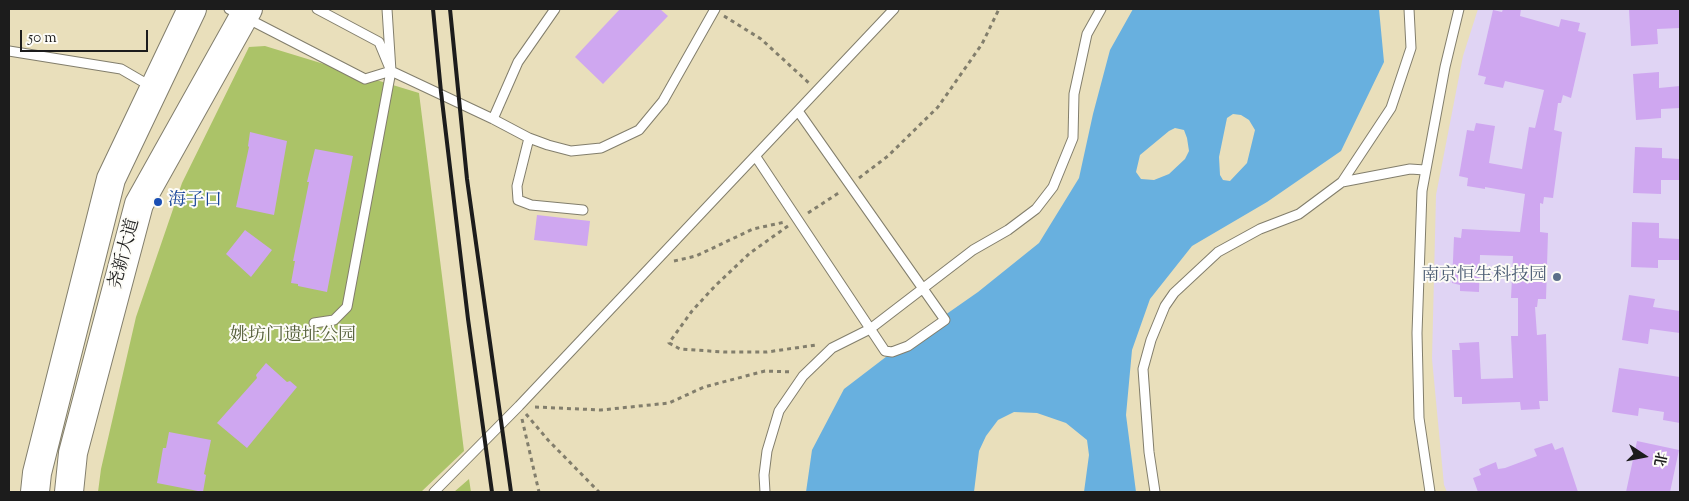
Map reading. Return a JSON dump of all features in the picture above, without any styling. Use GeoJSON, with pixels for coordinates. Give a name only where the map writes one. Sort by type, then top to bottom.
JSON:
{"type":"FeatureCollection","features":[{"type":"Feature","properties":{"kind":"main road","name":"尧新大道"},"geometry":{"type":"LineString","coordinates":[[35,492],[37,473],[111,179],[192,9]]}},
{"type":"Feature","properties":{"kind":"main road","name":"尧新大道"},"geometry":{"type":"LineString","coordinates":[[68,492],[73,453],[139,204],[240,11]]}},
{"type":"Feature","properties":{"kind":"lane"},"geometry":{"type":"LineString","coordinates":[[316,9],[379,42],[391,71]]}},
{"type":"Feature","properties":{"kind":"lane"},"geometry":{"type":"LineString","coordinates":[[314,323],[334,320],[347,307],[391,71],[387,9]]}},
{"type":"Feature","properties":{"kind":"lane"},"geometry":{"type":"LineString","coordinates":[[493,118],[518,62],[555,9]]}},
{"type":"Feature","properties":{"kind":"lane"},"geometry":{"type":"LineString","coordinates":[[434,492],[519,406],[894,9]]}},
{"type":"Feature","properties":{"kind":"lane"},"geometry":{"type":"LineString","coordinates":[[765,492],[764,475],[767,451],[778,411],[803,376],[832,348],[870,329],[973,250],[1008,230],[1036,209],[1053,186],[1073,138],[1074,94],[1087,34],[1101,9]]}},
{"type":"Feature","properties":{"kind":"lane"},"geometry":{"type":"LineString","coordinates":[[1155,492],[1149,452],[1143,369],[1151,340],[1165,306],[1174,293],[1218,252],[1260,229],[1299,214],[1342,182],[1391,108],[1411,48],[1409,9]]}},
{"type":"Feature","properties":{"kind":"lane"},"geometry":{"type":"LineString","coordinates":[[1430,492],[1419,418],[1417,333],[1422,190],[1445,68],[1459,9]]}},
{"type":"Feature","properties":{"kind":"lane"},"geometry":{"type":"LineString","coordinates":[[240,11],[365,79],[391,71],[493,118],[529,138],[571,151],[601,148],[639,130],[663,102],[715,10]]}},
{"type":"Feature","properties":{"kind":"lane"},"geometry":{"type":"LineString","coordinates":[[9,51],[121,69],[154,88]]}},
{"type":"Feature","properties":{"kind":"lane"},"geometry":{"type":"LineString","coordinates":[[756,157],[885,351],[892,352],[908,346],[945,320],[798,111]]}},
{"type":"Feature","properties":{"kind":"lane"},"geometry":{"type":"LineString","coordinates":[[529,138],[517,186],[518,200],[531,205],[583,210]]}},
{"type":"Feature","properties":{"kind":"lane"},"geometry":{"type":"LineString","coordinates":[[1342,182],[1410,168],[1426,170]]}},
{"type":"Feature","properties":{"kind":"path"},"geometry":{"type":"LineString","coordinates":[[715,10],[761,39],[817,91]]}},
{"type":"Feature","properties":{"kind":"path"},"geometry":{"type":"LineString","coordinates":[[649,268],[696,256],[753,229],[797,220]]}},
{"type":"Feature","properties":{"kind":"path"},"geometry":{"type":"LineString","coordinates":[[519,406],[601,410],[669,403],[704,387],[765,371],[798,372],[803,376]]}},
{"type":"Feature","properties":{"kind":"path"},"geometry":{"type":"LineString","coordinates":[[519,406],[539,492]]}},
{"type":"Feature","properties":{"kind":"path"},"geometry":{"type":"LineString","coordinates":[[519,406],[548,440],[599,492]]}},
{"type":"Feature","properties":{"kind":"shaded area","name":"南京恒生科技园"},"geometry":{"type":"Polygon","coordinates":[[[1478,9],[1680,9],[1680,492],[1447,492],[1444,485],[1432,359],[1436,195],[1463,56],[1478,9]]]}},
{"type":"Feature","properties":{"kind":"green space","name":"姚坊门遗址公园"},"geometry":{"type":"Polygon","coordinates":[[[265,46],[419,93],[464,451],[421,492],[98,492],[101,469],[136,317],[182,183],[249,47],[265,46]]]}},
{"type":"Feature","properties":{"kind":"green space"},"geometry":{"type":"Polygon","coordinates":[[[469,479],[471,492],[454,492],[469,479]]]}},
{"type":"Feature","properties":{"kind":"water"},"geometry":{"type":"Polygon","coordinates":[[[1133,9],[1379,9],[1384,62],[1341,151],[1267,202],[1192,246],[1150,299],[1132,350],[1126,415],[1136,492],[1084,492],[1089,455],[1087,440],[1066,423],[1037,413],[1014,412],[998,420],[986,436],[979,451],[974,492],[806,492],[812,450],[844,389],[895,350],[978,292],[1039,243],[1079,178],[1110,50],[1133,9]],[[1233,114],[1227,118],[1219,157],[1220,175],[1223,180],[1230,181],[1247,163],[1255,130],[1249,120],[1241,115],[1233,114]],[[1175,128],[1140,155],[1136,172],[1141,179],[1154,180],[1169,174],[1185,159],[1189,151],[1187,138],[1184,130],[1175,128]]]}},
{"type":"Feature","properties":{"kind":"building"},"geometry":{"type":"Polygon","coordinates":[[[620,9],[660,9],[668,16],[603,84],[575,57],[620,9]]]}},
{"type":"Feature","properties":{"kind":"building"},"geometry":{"type":"Polygon","coordinates":[[[1503,9],[1521,9],[1520,16],[1559,27],[1561,19],[1580,23],[1578,31],[1586,33],[1571,98],[1563,95],[1561,103],[1558,103],[1554,130],[1562,132],[1553,198],[1544,197],[1543,204],[1540,203],[1540,232],[1548,233],[1546,299],[1538,299],[1537,307],[1535,307],[1537,335],[1546,334],[1548,401],[1539,401],[1540,409],[1521,410],[1520,402],[1462,404],[1462,397],[1454,397],[1452,350],[1460,350],[1459,343],[1479,342],[1481,379],[1513,378],[1511,336],[1518,336],[1518,298],[1511,298],[1513,256],[1480,255],[1479,292],[1460,291],[1460,285],[1452,283],[1454,237],[1461,238],[1462,229],[1520,232],[1525,194],[1467,186],[1468,178],[1459,176],[1467,130],[1474,131],[1476,123],[1495,126],[1489,163],[1522,169],[1529,127],[1535,128],[1544,90],[1505,81],[1503,88],[1484,84],[1486,77],[1478,75],[1493,10],[1502,12],[1503,9]]]}},
{"type":"Feature","properties":{"kind":"building"},"geometry":{"type":"Polygon","coordinates":[[[1629,9],[1680,9],[1680,28],[1657,29],[1658,44],[1631,46],[1629,9]]]}},
{"type":"Feature","properties":{"kind":"building"},"geometry":{"type":"Polygon","coordinates":[[[1659,72],[1659,88],[1680,86],[1680,108],[1661,109],[1661,118],[1636,120],[1633,74],[1659,72]]]}},
{"type":"Feature","properties":{"kind":"building"},"geometry":{"type":"Polygon","coordinates":[[[250,132],[287,141],[274,215],[236,207],[249,147],[250,132]]]}},
{"type":"Feature","properties":{"kind":"building"},"geometry":{"type":"Polygon","coordinates":[[[1635,147],[1662,148],[1662,158],[1680,159],[1680,180],[1661,180],[1661,194],[1633,193],[1635,147]]]}},
{"type":"Feature","properties":{"kind":"building"},"geometry":{"type":"Polygon","coordinates":[[[315,149],[353,156],[327,292],[291,283],[295,261],[293,261],[309,182],[307,182],[315,149]]]}},
{"type":"Feature","properties":{"kind":"building"},"geometry":{"type":"Polygon","coordinates":[[[537,215],[590,221],[587,246],[534,240],[537,215]]]}},
{"type":"Feature","properties":{"kind":"building"},"geometry":{"type":"Polygon","coordinates":[[[1632,222],[1659,223],[1659,238],[1680,239],[1680,260],[1658,260],[1658,268],[1631,267],[1632,222]]]}},
{"type":"Feature","properties":{"kind":"building"},"geometry":{"type":"Polygon","coordinates":[[[245,230],[272,250],[251,277],[226,254],[245,230]]]}},
{"type":"Feature","properties":{"kind":"building"},"geometry":{"type":"Polygon","coordinates":[[[1629,295],[1655,299],[1653,307],[1680,311],[1680,333],[1650,329],[1648,344],[1622,340],[1629,295]]]}},
{"type":"Feature","properties":{"kind":"building"},"geometry":{"type":"Polygon","coordinates":[[[266,363],[287,382],[290,381],[297,387],[247,448],[217,423],[257,378],[256,375],[266,363]]]}},
{"type":"Feature","properties":{"kind":"building"},"geometry":{"type":"Polygon","coordinates":[[[1619,368],[1680,377],[1680,423],[1663,420],[1664,412],[1639,408],[1638,416],[1612,412],[1619,368]]]}},
{"type":"Feature","properties":{"kind":"building"},"geometry":{"type":"Polygon","coordinates":[[[169,432],[211,440],[204,474],[206,475],[203,492],[157,483],[163,448],[166,448],[169,432]]]}},
{"type":"Feature","properties":{"kind":"building"},"geometry":{"type":"Polygon","coordinates":[[[1637,441],[1679,450],[1670,492],[1626,492],[1637,441]]]}},
{"type":"Feature","properties":{"kind":"building"},"geometry":{"type":"Polygon","coordinates":[[[1552,443],[1555,450],[1563,447],[1578,492],[1478,492],[1473,478],[1481,475],[1479,469],[1496,462],[1498,469],[1505,468],[1537,456],[1534,449],[1552,443]]]}},
{"type":"Feature","properties":{"kind":"railway"},"geometry":{"type":"LineString","coordinates":[[433,9],[468,319],[492,492]]}},
{"type":"Feature","properties":{"kind":"railway"},"geometry":{"type":"LineString","coordinates":[[450,9],[467,179],[511,492]]}},
{"type":"Feature","properties":{"kind":"place","name":"海子口"},"geometry":{"type":"Point","coordinates":[158,202]}},
{"type":"Feature","properties":{"kind":"place","name":"南京恒生科技园"},"geometry":{"type":"Point","coordinates":[1557,277]}}]}
